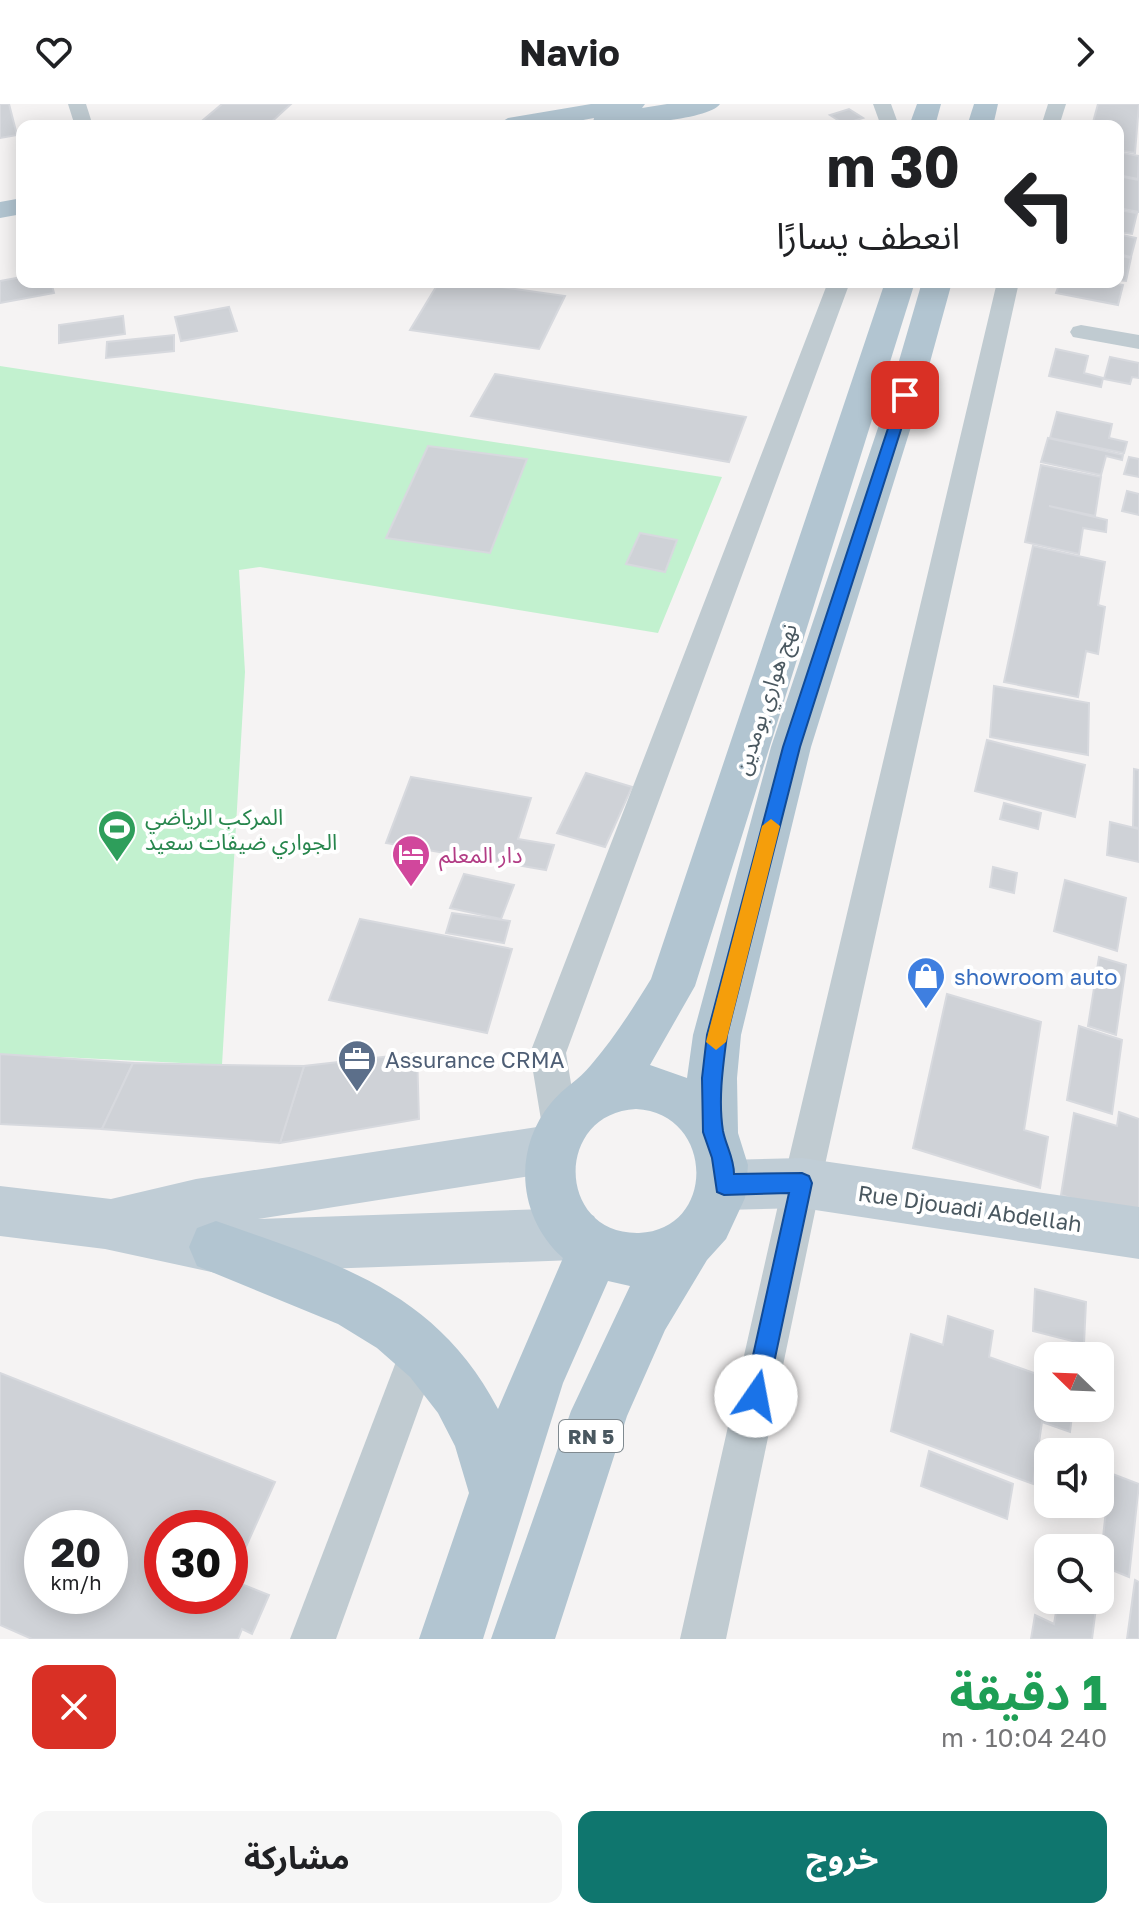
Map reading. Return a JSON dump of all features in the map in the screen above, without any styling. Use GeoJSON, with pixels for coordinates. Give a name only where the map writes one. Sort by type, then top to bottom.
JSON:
{"type":"FeatureCollection","features":[{"type":"Feature","properties":{"kind":"main road"},"geometry":{"type":"LineString","coordinates":[[542,120],[633,104]]}},
{"type":"Feature","properties":{"kind":"main road"},"geometry":{"type":"LineString","coordinates":[[619,120],[708,104]]}},
{"type":"Feature","properties":{"kind":"main road"},"geometry":{"type":"LineString","coordinates":[[866,388],[862,329],[869,288]]}},
{"type":"Feature","properties":{"kind":"main road","name":"نهج هواري بومدين"},"geometry":{"type":"LineString","coordinates":[[568,1124],[638,1044],[672,986],[898,288]]}},
{"type":"Feature","properties":{"kind":"main road","name":"نهج هواري بومدين"},"geometry":{"type":"LineString","coordinates":[[713,1132],[712,1078],[717,1035],[787,762],[905,395],[949,288]]}},
{"type":"Feature","properties":{"kind":"main road"},"geometry":{"type":"LineString","coordinates":[[105,1223],[568,1124],[620,1090],[647,1090],[673,1097],[696,1112],[713,1132],[723,1158],[724,1185],[718,1208],[705,1229],[687,1245],[665,1254],[641,1258],[618,1256],[585,1241],[560,1216],[550,1194],[568,1124]]}},
{"type":"Feature","properties":{"kind":"main road","name":"Rue Djouadi Abdellah"},"geometry":{"type":"LineString","coordinates":[[724,1185],[802,1183],[1139,1233]]}},
{"type":"Feature","properties":{"kind":"main road"},"geometry":{"type":"LineString","coordinates":[[0,1211],[105,1223],[216,1247],[337,1293],[403,1329],[447,1374],[466,1403],[482,1434],[499,1493]]}},
{"type":"Feature","properties":{"kind":"main road"},"geometry":{"type":"LineString","coordinates":[[216,1247],[585,1241]]}},
{"type":"Feature","properties":{"kind":"main road"},"geometry":{"type":"LineString","coordinates":[[451,1639],[585,1241]]}},
{"type":"Feature","properties":{"kind":"main road","name":"RN 5"},"geometry":{"type":"LineString","coordinates":[[523,1639],[600,1411],[646,1311],[687,1245]]}},
{"type":"Feature","properties":{"kind":"street"},"geometry":{"type":"LineString","coordinates":[[568,1124],[548,1053],[837,288]]}},
{"type":"Feature","properties":{"kind":"street"},"geometry":{"type":"LineString","coordinates":[[703,1639],[802,1183],[1007,288]]}},
{"type":"Feature","properties":{"kind":"street"},"geometry":{"type":"LineString","coordinates":[[1081,332],[1139,342]]}},
{"type":"Feature","properties":{"kind":"street"},"geometry":{"type":"LineString","coordinates":[[313,1639],[421,1347]]}},
{"type":"Feature","properties":{"kind":"green space","name":"المركب الرياضي الجواري ضيفات سعيد"},"geometry":{"type":"Polygon","coordinates":[[[0,366],[722,477],[658,633],[260,567],[239,570],[245,672],[222,1065],[0,1054],[0,366]]]}},
{"type":"Feature","properties":{"kind":"building"},"geometry":{"type":"Polygon","coordinates":[[[0,104],[9,104],[16,135],[0,138],[0,104]]]}},
{"type":"Feature","properties":{"kind":"building"},"geometry":{"type":"Polygon","coordinates":[[[222,104],[291,104],[274,120],[203,120],[222,104]]]}},
{"type":"Feature","properties":{"kind":"building"},"geometry":{"type":"Polygon","coordinates":[[[1098,104],[1139,104],[1135,153],[1124,151],[1124,120],[1094,120],[1098,104]]]}},
{"type":"Feature","properties":{"kind":"building"},"geometry":{"type":"Polygon","coordinates":[[[849,109],[863,118],[838,120],[830,115],[849,109]]]}},
{"type":"Feature","properties":{"kind":"building"},"geometry":{"type":"Polygon","coordinates":[[[1124,153],[1139,156],[1138,179],[1124,176],[1124,153]]]}},
{"type":"Feature","properties":{"kind":"building"},"geometry":{"type":"Polygon","coordinates":[[[1124,177],[1139,180],[1139,212],[1124,209],[1124,177]]]}},
{"type":"Feature","properties":{"kind":"building"},"geometry":{"type":"Polygon","coordinates":[[[1124,211],[1137,213],[1132,234],[1124,233],[1124,211]]]}},
{"type":"Feature","properties":{"kind":"building"},"geometry":{"type":"Polygon","coordinates":[[[1124,235],[1136,238],[1131,257],[1124,255],[1124,235]]]}},
{"type":"Feature","properties":{"kind":"building"},"geometry":{"type":"Polygon","coordinates":[[[1124,256],[1131,258],[1124,281],[1124,256]]]}},
{"type":"Feature","properties":{"kind":"building"},"geometry":{"type":"Polygon","coordinates":[[[16,278],[16,288],[53,288],[54,293],[0,303],[0,281],[16,278]]]}},
{"type":"Feature","properties":{"kind":"building"},"geometry":{"type":"Polygon","coordinates":[[[435,288],[508,288],[565,296],[539,349],[410,330],[435,288]]]}},
{"type":"Feature","properties":{"kind":"building"},"geometry":{"type":"Polygon","coordinates":[[[1058,288],[1122,288],[1118,305],[1056,293],[1058,288]]]}},
{"type":"Feature","properties":{"kind":"building"},"geometry":{"type":"Polygon","coordinates":[[[229,307],[237,331],[181,341],[175,317],[229,307]]]}},
{"type":"Feature","properties":{"kind":"building"},"geometry":{"type":"Polygon","coordinates":[[[123,316],[125,334],[59,343],[59,325],[123,316]]]}},
{"type":"Feature","properties":{"kind":"building"},"geometry":{"type":"Polygon","coordinates":[[[174,335],[174,351],[106,358],[107,342],[174,335]]]}},
{"type":"Feature","properties":{"kind":"building"},"geometry":{"type":"Polygon","coordinates":[[[1056,349],[1088,356],[1084,373],[1103,378],[1101,387],[1049,376],[1056,349]]]}},
{"type":"Feature","properties":{"kind":"building"},"geometry":{"type":"Polygon","coordinates":[[[1110,357],[1139,363],[1139,378],[1132,377],[1130,384],[1104,379],[1110,357]]]}},
{"type":"Feature","properties":{"kind":"building"},"geometry":{"type":"Polygon","coordinates":[[[495,374],[746,417],[729,462],[471,416],[495,374]]]}},
{"type":"Feature","properties":{"kind":"building"},"geometry":{"type":"Polygon","coordinates":[[[1057,412],[1112,424],[1109,438],[1127,442],[1124,453],[1050,438],[1057,412]]]}},
{"type":"Feature","properties":{"kind":"building"},"geometry":{"type":"Polygon","coordinates":[[[1048,438],[1123,455],[1122,460],[1106,456],[1101,475],[1041,462],[1048,438]]]}},
{"type":"Feature","properties":{"kind":"building"},"geometry":{"type":"Polygon","coordinates":[[[428,446],[527,459],[490,553],[386,538],[428,446]]]}},
{"type":"Feature","properties":{"kind":"building"},"geometry":{"type":"Polygon","coordinates":[[[1129,457],[1139,459],[1139,477],[1124,474],[1129,457]]]}},
{"type":"Feature","properties":{"kind":"building"},"geometry":{"type":"Polygon","coordinates":[[[1041,465],[1101,477],[1095,516],[1049,506],[1107,520],[1106,532],[1083,528],[1079,554],[1025,542],[1041,465]]]}},
{"type":"Feature","properties":{"kind":"building"},"geometry":{"type":"Polygon","coordinates":[[[1127,491],[1139,494],[1139,515],[1122,511],[1127,491]]]}},
{"type":"Feature","properties":{"kind":"building"},"geometry":{"type":"Polygon","coordinates":[[[640,533],[677,540],[665,572],[626,564],[640,533]]]}},
{"type":"Feature","properties":{"kind":"building"},"geometry":{"type":"Polygon","coordinates":[[[1033,546],[1105,562],[1098,605],[1105,607],[1098,654],[1086,651],[1078,697],[1004,682],[1033,546]]]}},
{"type":"Feature","properties":{"kind":"building"},"geometry":{"type":"Polygon","coordinates":[[[994,686],[1089,703],[1088,755],[990,737],[994,686]]]}},
{"type":"Feature","properties":{"kind":"building"},"geometry":{"type":"Polygon","coordinates":[[[987,740],[1085,765],[1075,817],[975,791],[987,740]]]}},
{"type":"Feature","properties":{"kind":"building"},"geometry":{"type":"Polygon","coordinates":[[[1134,769],[1139,770],[1139,828],[1133,827],[1134,769]]]}},
{"type":"Feature","properties":{"kind":"building"},"geometry":{"type":"Polygon","coordinates":[[[586,773],[632,787],[605,847],[557,833],[586,773]]]}},
{"type":"Feature","properties":{"kind":"building"},"geometry":{"type":"Polygon","coordinates":[[[411,777],[531,798],[518,839],[554,845],[546,870],[386,843],[411,777]]]}},
{"type":"Feature","properties":{"kind":"building"},"geometry":{"type":"Polygon","coordinates":[[[1004,803],[1041,813],[1038,829],[1000,819],[1004,803]]]}},
{"type":"Feature","properties":{"kind":"building"},"geometry":{"type":"Polygon","coordinates":[[[1110,822],[1139,829],[1139,862],[1107,855],[1110,822]]]}},
{"type":"Feature","properties":{"kind":"building"},"geometry":{"type":"Polygon","coordinates":[[[993,867],[1017,873],[1014,893],[990,887],[993,867]]]}},
{"type":"Feature","properties":{"kind":"building"},"geometry":{"type":"Polygon","coordinates":[[[464,874],[514,885],[501,919],[450,908],[464,874]]]}},
{"type":"Feature","properties":{"kind":"building"},"geometry":{"type":"Polygon","coordinates":[[[1065,880],[1126,898],[1117,951],[1054,931],[1065,880]]]}},
{"type":"Feature","properties":{"kind":"building"},"geometry":{"type":"Polygon","coordinates":[[[452,913],[510,921],[504,943],[446,933],[452,913]]]}},
{"type":"Feature","properties":{"kind":"building"},"geometry":{"type":"Polygon","coordinates":[[[360,919],[512,949],[487,1033],[329,1000],[360,919]]]}},
{"type":"Feature","properties":{"kind":"building"},"geometry":{"type":"Polygon","coordinates":[[[1099,957],[1126,965],[1116,1035],[1088,1026],[1099,957]]]}},
{"type":"Feature","properties":{"kind":"building"},"geometry":{"type":"Polygon","coordinates":[[[947,994],[1041,1022],[1024,1130],[1048,1137],[1040,1188],[913,1148],[947,994]]]}},
{"type":"Feature","properties":{"kind":"building"},"geometry":{"type":"Polygon","coordinates":[[[1079,1026],[1122,1040],[1112,1114],[1067,1100],[1079,1026]]]}},
{"type":"Feature","properties":{"kind":"building","name":"Assurance CRMA"},"geometry":{"type":"Polygon","coordinates":[[[417,1053],[419,1119],[280,1143],[304,1066],[417,1053]]]}},
{"type":"Feature","properties":{"kind":"building"},"geometry":{"type":"Polygon","coordinates":[[[0,1054],[133,1063],[102,1129],[0,1124],[0,1054]]]}},
{"type":"Feature","properties":{"kind":"building"},"geometry":{"type":"Polygon","coordinates":[[[133,1063],[304,1066],[280,1143],[102,1129],[133,1063]]]}},
{"type":"Feature","properties":{"kind":"building"},"geometry":{"type":"Polygon","coordinates":[[[1119,1112],[1139,1119],[1139,1220],[1061,1195],[1074,1113],[1117,1126],[1119,1112]]]}},
{"type":"Feature","properties":{"kind":"building"},"geometry":{"type":"Polygon","coordinates":[[[1035,1289],[1086,1302],[1084,1342],[1033,1331],[1035,1289]]]}},
{"type":"Feature","properties":{"kind":"building"},"geometry":{"type":"Polygon","coordinates":[[[948,1316],[993,1331],[989,1357],[1034,1373],[1034,1422],[1042,1422],[1040,1438],[1034,1438],[1033,1484],[891,1431],[911,1334],[943,1345],[948,1316]]]}},
{"type":"Feature","properties":{"kind":"building"},"geometry":{"type":"Polygon","coordinates":[[[0,1373],[275,1482],[248,1542],[248,1510],[144,1510],[144,1614],[248,1614],[248,1587],[269,1595],[252,1634],[242,1629],[238,1639],[32,1639],[0,1625],[0,1373]]]}},
{"type":"Feature","properties":{"kind":"building"},"geometry":{"type":"Polygon","coordinates":[[[1042,1422],[1071,1422],[1070,1432],[1042,1422]]]}},
{"type":"Feature","properties":{"kind":"building"},"geometry":{"type":"Polygon","coordinates":[[[929,1451],[1013,1484],[1007,1519],[921,1486],[929,1451]]]}},
{"type":"Feature","properties":{"kind":"building"},"geometry":{"type":"Polygon","coordinates":[[[1114,1475],[1139,1484],[1129,1577],[1114,1571],[1114,1534],[1103,1534],[1105,1518],[1114,1518],[1114,1475]]]}},
{"type":"Feature","properties":{"kind":"building"},"geometry":{"type":"Polygon","coordinates":[[[1135,1580],[1139,1582],[1139,1639],[1127,1639],[1135,1580]]]}},
{"type":"Feature","properties":{"kind":"building"},"geometry":{"type":"Polygon","coordinates":[[[1056,1614],[1095,1614],[1092,1639],[1031,1639],[1035,1615],[1054,1624],[1056,1614]]]}},
{"type":"Feature","properties":{"kind":"slow traffic"},"geometry":{"type":"LineString","coordinates":[[716,1042],[771,826]]}},
{"type":"Feature","properties":{"kind":"place","name":"المركب الرياضي الجواري ضيفات سعيد"},"geometry":{"type":"Point","coordinates":[117,863]}},
{"type":"Feature","properties":{"kind":"place","name":"دار المعلم"},"geometry":{"type":"Point","coordinates":[411,888]}},
{"type":"Feature","properties":{"kind":"place","name":"showroom auto"},"geometry":{"type":"Point","coordinates":[926,1010]}},
{"type":"Feature","properties":{"kind":"place","name":"Assurance CRMA"},"geometry":{"type":"Point","coordinates":[357,1093]}},
{"type":"Feature","properties":{"kind":"route"},"geometry":{"type":"LineString","coordinates":[[756,1396],[802,1183],[724,1185],[723,1158],[713,1132],[712,1078],[717,1035],[791,747],[905,395]]}}]}
